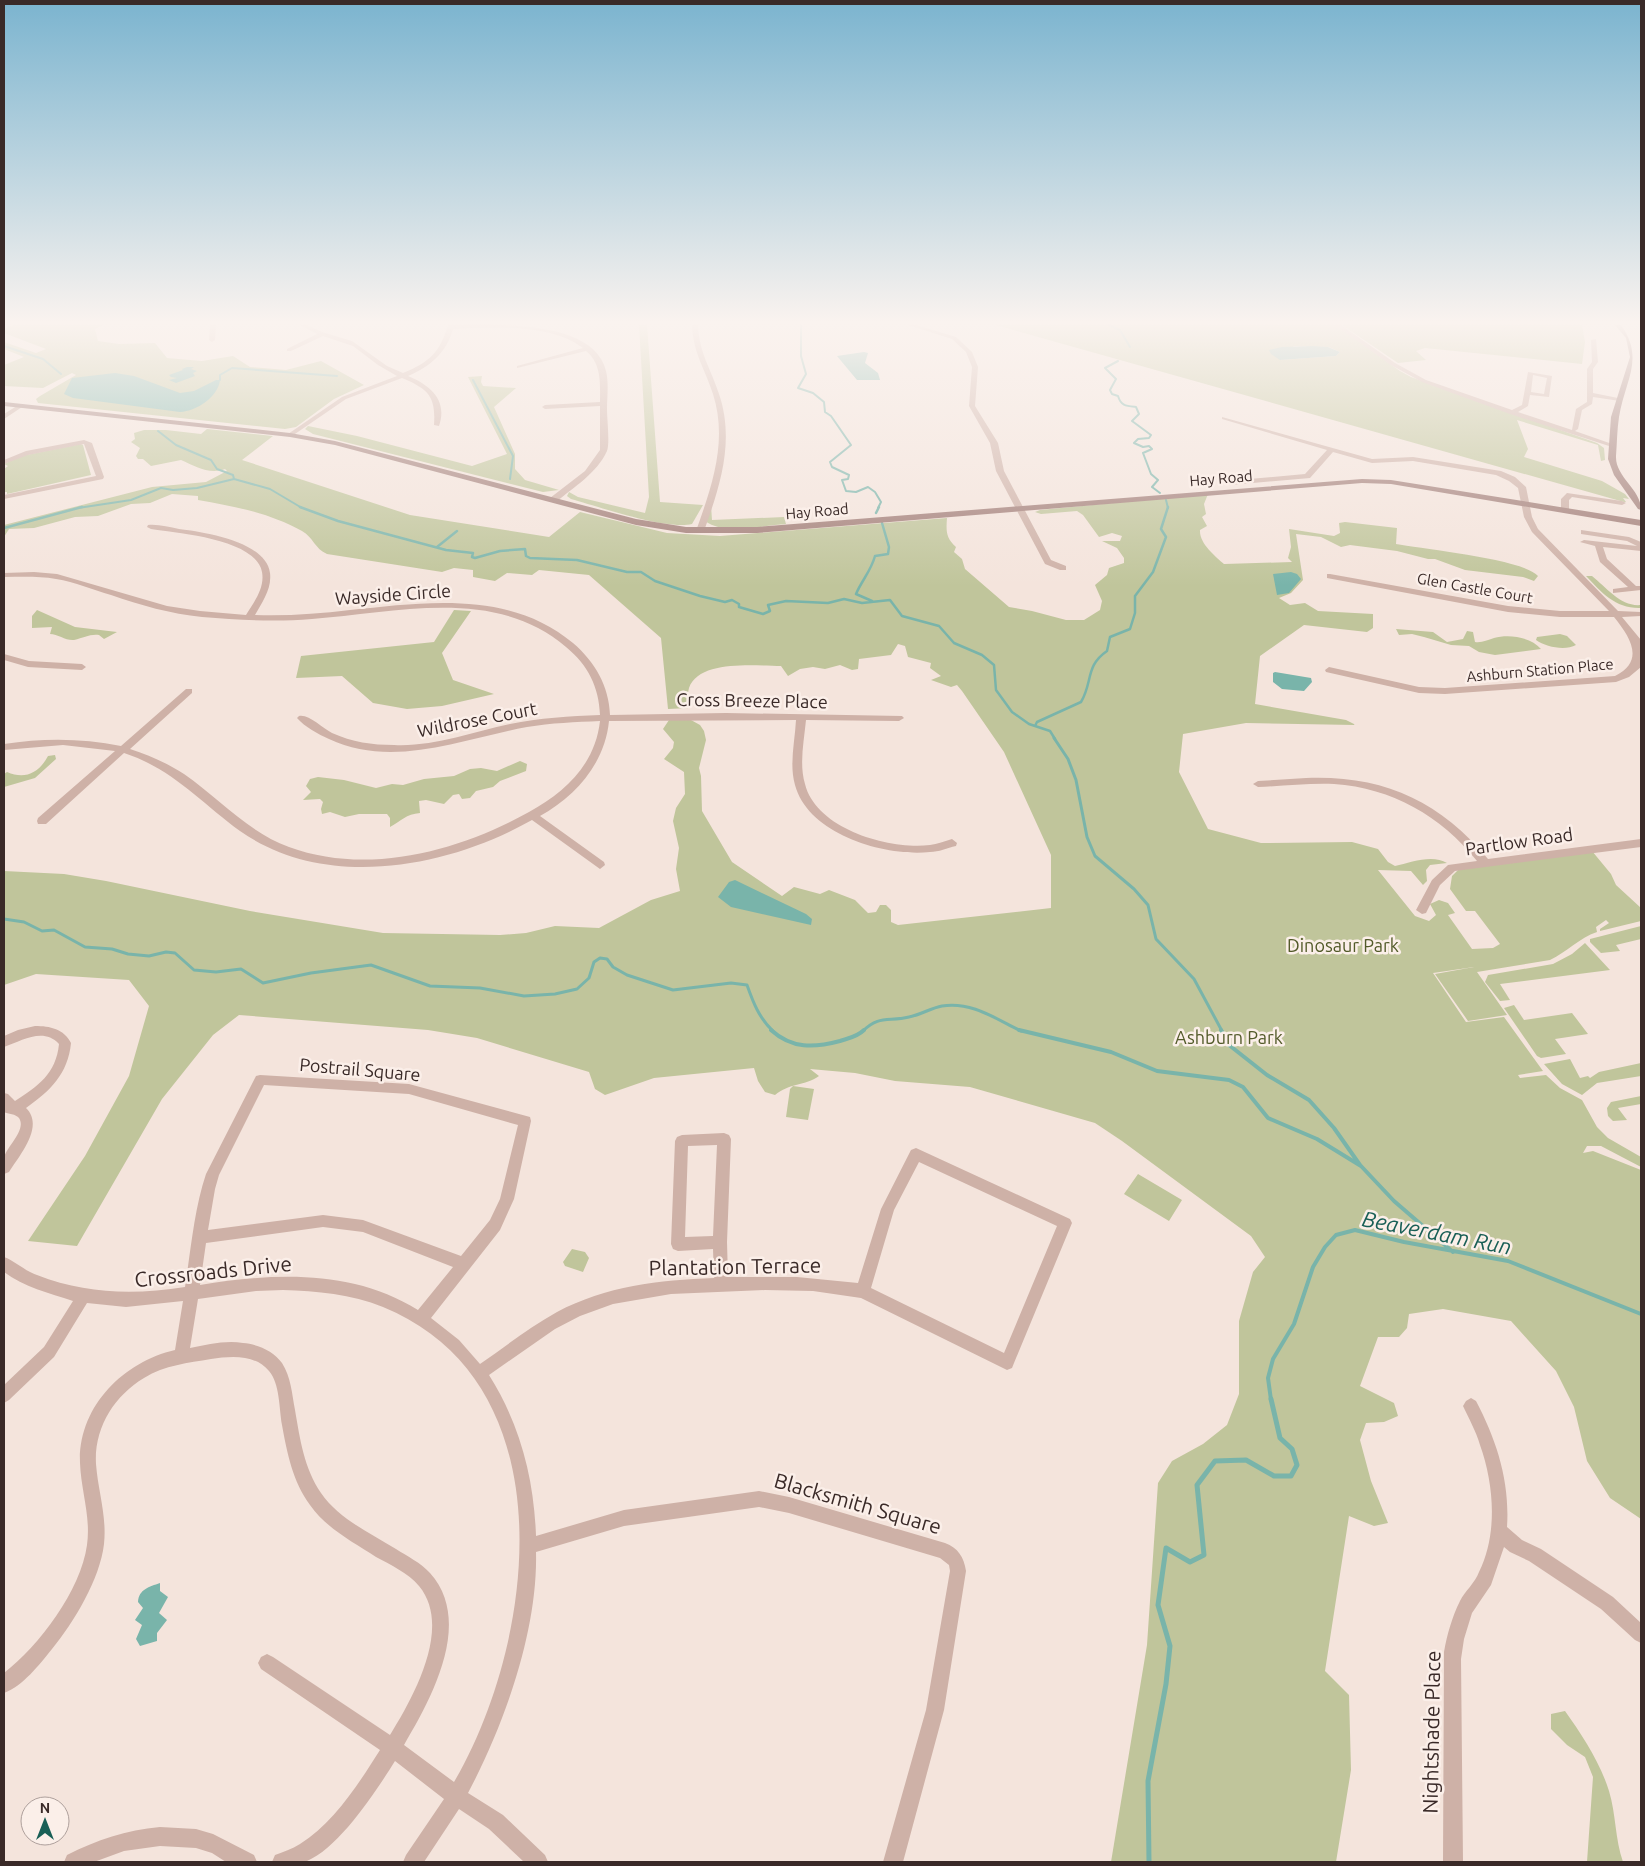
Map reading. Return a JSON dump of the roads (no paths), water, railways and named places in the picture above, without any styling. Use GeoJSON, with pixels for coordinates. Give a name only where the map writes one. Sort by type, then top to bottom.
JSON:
{"type":"FeatureCollection","features":[{"type":"Feature","properties":{"kind":"street","name":"Hay Road"},"geometry":{"type":"LineString","coordinates":[[78,412],[290,435],[335,443],[647,525],[700,531],[743,531],[1362,481],[1391,482],[1641,523]]}},
{"type":"Feature","properties":{"kind":"street"},"geometry":{"type":"LineString","coordinates":[[290,435],[323,412]]}},
{"type":"Feature","properties":{"kind":"street"},"geometry":{"type":"LineString","coordinates":[[437,425],[440,412]]}},
{"type":"Feature","properties":{"kind":"street"},"geometry":{"type":"LineString","coordinates":[[553,500],[588,473],[600,458],[605,443],[604,412]]}},
{"type":"Feature","properties":{"kind":"street"},"geometry":{"type":"LineString","coordinates":[[700,531],[718,478],[724,434],[719,412]]}},
{"type":"Feature","properties":{"kind":"street"},"geometry":{"type":"LineString","coordinates":[[976,412],[994,442],[998,467],[1048,562],[1063,568]]}},
{"type":"Feature","properties":{"kind":"street"},"geometry":{"type":"LineString","coordinates":[[1575,429],[1578,412]]}},
{"type":"Feature","properties":{"kind":"street"},"geometry":{"type":"LineString","coordinates":[[1616,412],[1611,446],[1614,466],[1641,507]]}},
{"type":"Feature","properties":{"kind":"street"},"geometry":{"type":"LineString","coordinates":[[1512,413],[1611,446]]}},
{"type":"Feature","properties":{"kind":"street","name":"Ashburn Station Place"},"geometry":{"type":"LineString","coordinates":[[1224,418],[1330,451],[1372,461],[1413,459],[1490,471],[1518,483],[1523,490],[1528,517],[1535,530],[1616,614],[1634,636],[1641,652],[1638,665],[1634,670],[1616,679],[1433,691],[1329,670]]}},
{"type":"Feature","properties":{"kind":"street"},"geometry":{"type":"LineString","coordinates":[[4,462],[26,453],[84,442],[88,443],[100,477],[4,497]]}},
{"type":"Feature","properties":{"kind":"street"},"geometry":{"type":"LineString","coordinates":[[1230,483],[1307,476],[1330,451]]}},
{"type":"Feature","properties":{"kind":"street"},"geometry":{"type":"LineString","coordinates":[[1565,511],[1565,499],[1570,495],[1622,504]]}},
{"type":"Feature","properties":{"kind":"street"},"geometry":{"type":"LineString","coordinates":[[151,527],[234,542],[241,544],[258,557],[264,567],[266,579],[259,605],[249,618]]}},
{"type":"Feature","properties":{"kind":"street"},"geometry":{"type":"LineString","coordinates":[[1584,532],[1629,539],[1641,545]]}},
{"type":"Feature","properties":{"kind":"street"},"geometry":{"type":"LineString","coordinates":[[1584,542],[1641,549]]}},
{"type":"Feature","properties":{"kind":"street"},"geometry":{"type":"LineString","coordinates":[[1598,544],[1603,560],[1638,588]]}},
{"type":"Feature","properties":{"kind":"street","name":"Wayside Circle"},"geometry":{"type":"LineString","coordinates":[[4,575],[41,574],[63,577],[158,607],[209,615],[249,618],[308,617],[426,605],[471,607],[515,616],[560,637],[586,661],[603,691],[605,719],[601,742],[585,772],[562,796],[491,837],[438,854],[379,863],[328,861],[297,854],[269,843],[246,829],[166,767],[149,758],[121,749],[74,742],[36,743],[4,747]]}},
{"type":"Feature","properties":{"kind":"street","name":"Glen Castle Court"},"geometry":{"type":"LineString","coordinates":[[1330,576],[1508,609],[1560,614],[1641,614]]}},
{"type":"Feature","properties":{"kind":"street"},"geometry":{"type":"LineString","coordinates":[[1616,591],[1638,588]]}},
{"type":"Feature","properties":{"kind":"street"},"geometry":{"type":"LineString","coordinates":[[4,657],[28,664],[82,667]]}},
{"type":"Feature","properties":{"kind":"street"},"geometry":{"type":"LineString","coordinates":[[42,821],[121,749],[189,691]]}},
{"type":"Feature","properties":{"kind":"street","name":"Cross Breeze Place"},"geometry":{"type":"LineString","coordinates":[[605,719],[655,715],[899,718]]}},
{"type":"Feature","properties":{"kind":"street"},"geometry":{"type":"LineString","coordinates":[[801,717],[798,777],[806,798],[821,817],[854,836],[887,845],[927,849],[952,843]]}},
{"type":"Feature","properties":{"kind":"street","name":"Wildrose Court"},"geometry":{"type":"LineString","coordinates":[[302,718],[316,729],[339,740],[365,747],[392,749],[442,745],[526,724],[605,719]]}},
{"type":"Feature","properties":{"kind":"street"},"geometry":{"type":"LineString","coordinates":[[1258,784],[1334,781],[1386,791],[1419,804],[1448,822],[1472,845],[1486,863]]}},
{"type":"Feature","properties":{"kind":"street"},"geometry":{"type":"LineString","coordinates":[[532,815],[600,865]]}},
{"type":"Feature","properties":{"kind":"street","name":"Partlow Road"},"geometry":{"type":"LineString","coordinates":[[1422,910],[1436,883],[1452,868],[1641,842]]}},
{"type":"Feature","properties":{"kind":"street"},"geometry":{"type":"LineString","coordinates":[[4,1042],[21,1033],[32,1031],[56,1035],[65,1043],[65,1051],[50,1083],[9,1108]]}},
{"type":"Feature","properties":{"kind":"street","name":"Postrail Square"},"geometry":{"type":"LineString","coordinates":[[181,1357],[199,1238],[213,1174],[260,1080],[409,1089],[525,1121],[505,1204],[488,1236],[421,1318]]}},
{"type":"Feature","properties":{"kind":"street"},"geometry":{"type":"LineString","coordinates":[[4,1098],[9,1108],[24,1115],[27,1120],[22,1141],[4,1168]]}},
{"type":"Feature","properties":{"kind":"street"},"geometry":{"type":"LineString","coordinates":[[720,1242],[678,1244],[682,1141],[724,1139],[720,1242],[721,1284]]}},
{"type":"Feature","properties":{"kind":"street","name":"Plantation Terrace"},"geometry":{"type":"LineString","coordinates":[[480,1373],[548,1326],[601,1300],[636,1290],[659,1287],[796,1282],[826,1284],[863,1291],[1007,1363],[1065,1223],[916,1154],[888,1209],[863,1291]]}},
{"type":"Feature","properties":{"kind":"street"},"geometry":{"type":"LineString","coordinates":[[199,1238],[323,1221],[364,1226],[464,1264]]}},
{"type":"Feature","properties":{"kind":"street","name":"Crossroads Drive"},"geometry":{"type":"LineString","coordinates":[[4,1264],[20,1275],[82,1297],[127,1301],[190,1295],[273,1283],[327,1285],[377,1297],[396,1304],[421,1318],[436,1328],[480,1373],[511,1428],[525,1487],[530,1546],[519,1638],[491,1725],[456,1796],[430,1841],[413,1862]]}},
{"type":"Feature","properties":{"kind":"street"},"geometry":{"type":"LineString","coordinates":[[4,1395],[49,1352],[82,1297]]}},
{"type":"Feature","properties":{"kind":"street"},"geometry":{"type":"LineString","coordinates":[[4,1684],[43,1649],[60,1625],[85,1577],[97,1530],[88,1461],[89,1443],[105,1406],[120,1386],[137,1374],[166,1360],[181,1357],[240,1349],[256,1353],[271,1361],[278,1371],[283,1384],[296,1453],[310,1490],[328,1514],[412,1569],[426,1581],[438,1604],[440,1627],[433,1667],[392,1748],[352,1808],[308,1850],[282,1862]]}},
{"type":"Feature","properties":{"kind":"street","name":"Nightshade Place"},"geometry":{"type":"LineString","coordinates":[[1453,1862],[1452,1659],[1454,1641],[1467,1607],[1486,1577],[1491,1565],[1498,1530],[1495,1465],[1480,1422],[1471,1406]]}},
{"type":"Feature","properties":{"kind":"street","name":"Blacksmith Square"},"geometry":{"type":"LineString","coordinates":[[530,1546],[624,1518],[759,1499],[789,1505],[952,1555],[958,1571],[935,1710],[893,1862]]}},
{"type":"Feature","properties":{"kind":"street"},"geometry":{"type":"LineString","coordinates":[[1498,1530],[1516,1546],[1535,1555],[1607,1603],[1641,1634]]}},
{"type":"Feature","properties":{"kind":"street"},"geometry":{"type":"LineString","coordinates":[[267,1663],[496,1822],[538,1862]]}},
{"type":"Feature","properties":{"kind":"street"},"geometry":{"type":"LineString","coordinates":[[74,1862],[92,1852],[118,1843],[146,1836],[173,1835],[195,1837],[216,1845],[247,1862]]}},
{"type":"Feature","properties":{"kind":"water"},"geometry":{"type":"Polygon","coordinates":[[[1291,572],[1297,574],[1301,579],[1289,593],[1277,595],[1273,574],[1291,572]]]}},
{"type":"Feature","properties":{"kind":"water"},"geometry":{"type":"Polygon","coordinates":[[[1273,673],[1311,678],[1312,682],[1304,691],[1282,689],[1273,682],[1273,673]]]}},
{"type":"Feature","properties":{"kind":"water"},"geometry":{"type":"Polygon","coordinates":[[[735,880],[806,914],[812,919],[811,925],[731,907],[718,897],[729,882],[735,880]]]}},
{"type":"Feature","properties":{"kind":"water"},"geometry":{"type":"Polygon","coordinates":[[[160,1583],[160,1591],[168,1597],[159,1613],[167,1620],[157,1633],[157,1641],[140,1646],[136,1639],[142,1625],[135,1620],[143,1608],[138,1602],[140,1594],[145,1589],[160,1583]]]}},
{"type":"Feature","properties":{"kind":"waterway"},"geometry":{"type":"LineString","coordinates":[[490,412],[513,456],[510,479]]}},
{"type":"Feature","properties":{"kind":"waterway"},"geometry":{"type":"LineString","coordinates":[[825,412],[831,416],[851,445],[830,462],[832,467],[849,475],[848,479],[842,480],[846,491],[856,492],[868,487],[875,492],[881,502],[878,508]]}},
{"type":"Feature","properties":{"kind":"waterway"},"geometry":{"type":"LineString","coordinates":[[1138,412],[1139,414],[1132,421],[1151,435],[1149,438],[1138,439],[1134,443],[1143,447],[1149,446],[1152,449],[1143,453],[1151,474],[1158,480],[1152,487],[1160,493]]}},
{"type":"Feature","properties":{"kind":"waterway"},"geometry":{"type":"LineString","coordinates":[[158,431],[176,445],[211,460],[217,469],[233,475],[234,479]]}},
{"type":"Feature","properties":{"kind":"waterway"},"geometry":{"type":"LineString","coordinates":[[79,508],[131,500],[161,488],[173,490],[197,488],[234,479]]}},
{"type":"Feature","properties":{"kind":"waterway"},"geometry":{"type":"LineString","coordinates":[[234,479],[270,489],[301,507]]}},
{"type":"Feature","properties":{"kind":"waterway"},"geometry":{"type":"LineString","coordinates":[[1166,500],[1168,507]]}},
{"type":"Feature","properties":{"kind":"waterway"},"geometry":{"type":"LineString","coordinates":[[301,507],[338,521],[446,550],[473,553],[472,557],[475,558],[500,551],[525,549],[526,556],[530,558],[577,560],[627,572],[641,572],[655,581],[700,596],[725,602],[732,600],[739,604],[739,607],[763,614],[770,611],[768,605],[786,601],[828,603],[844,599],[862,603],[890,600],[902,616],[939,626],[954,643],[982,655],[994,665],[996,690],[1012,712],[1035,726]]}},
{"type":"Feature","properties":{"kind":"waterway"},"geometry":{"type":"LineString","coordinates":[[876,513],[879,507]]}},
{"type":"Feature","properties":{"kind":"waterway"},"geometry":{"type":"LineString","coordinates":[[1035,726],[1037,722],[1081,702],[1085,695],[1092,668],[1095,662],[1107,651],[1110,637],[1130,629],[1135,613],[1135,596],[1153,572],[1166,537],[1161,529],[1168,507]]}},
{"type":"Feature","properties":{"kind":"waterway"},"geometry":{"type":"LineString","coordinates":[[4,528],[79,508]]}},
{"type":"Feature","properties":{"kind":"waterway"},"geometry":{"type":"LineString","coordinates":[[872,601],[856,594],[875,556],[888,554],[889,547],[882,523]]}},
{"type":"Feature","properties":{"kind":"waterway"},"geometry":{"type":"LineString","coordinates":[[437,547],[457,531]]}},
{"type":"Feature","properties":{"kind":"waterway"},"geometry":{"type":"LineString","coordinates":[[1035,726],[1050,731],[1055,739]]}},
{"type":"Feature","properties":{"kind":"waterway"},"geometry":{"type":"LineString","coordinates":[[1054,738],[1068,759],[1076,780],[1087,837],[1095,856],[1134,889],[1148,905],[1156,939],[1194,979],[1222,1031]]}},
{"type":"Feature","properties":{"kind":"waterway"},"geometry":{"type":"LineString","coordinates":[[4,919],[24,922],[42,931],[54,930],[85,947],[112,949],[128,954],[149,956],[166,952],[175,953],[194,970],[216,972],[241,969],[263,983],[311,973],[371,965],[430,986],[480,988],[524,996],[555,994],[577,989],[589,978],[594,962],[600,958],[607,959],[613,967],[627,975],[673,990],[731,983],[747,985],[760,1015],[773,1031]]}},
{"type":"Feature","properties":{"kind":"waterway"},"geometry":{"type":"LineString","coordinates":[[863,1031],[879,1021],[909,1017],[938,1007],[953,1005],[983,1012],[1019,1030]]}},
{"type":"Feature","properties":{"kind":"waterway"},"geometry":{"type":"LineString","coordinates":[[771,1030],[787,1041],[812,1046],[840,1041],[856,1036],[864,1030]]}},
{"type":"Feature","properties":{"kind":"waterway"},"geometry":{"type":"LineString","coordinates":[[1019,1030],[1111,1052],[1157,1071],[1229,1080],[1243,1087],[1268,1118],[1317,1139],[1361,1166],[1394,1201],[1451,1251]]}},
{"type":"Feature","properties":{"kind":"waterway"},"geometry":{"type":"LineString","coordinates":[[1221,1030],[1229,1045],[1267,1075],[1309,1100],[1334,1128],[1360,1165]]}},
{"type":"Feature","properties":{"kind":"waterway","name":"Beaverdam Run"},"geometry":{"type":"LineString","coordinates":[[1271,1400],[1268,1378],[1273,1359],[1294,1324],[1313,1267],[1325,1247],[1336,1235],[1355,1230],[1451,1251]]}},
{"type":"Feature","properties":{"kind":"waterway","name":"Beaverdam Run"},"geometry":{"type":"LineString","coordinates":[[1451,1251],[1508,1261],[1641,1314]]}},
{"type":"Feature","properties":{"kind":"waterway","name":"Beaverdam Run"},"geometry":{"type":"LineString","coordinates":[[1149,1862],[1148,1781],[1166,1684],[1170,1646],[1158,1605],[1166,1548],[1190,1562],[1204,1555],[1197,1485],[1215,1461],[1246,1460],[1274,1476],[1291,1476],[1297,1465],[1292,1449],[1280,1438],[1271,1399]]}},
{"type":"Feature","properties":{"kind":"park label","name":"Dinosaur Park"},"geometry":{"type":"Point","coordinates":[1343,945]}},
{"type":"Feature","properties":{"kind":"park label","name":"Ashburn Park"},"geometry":{"type":"Point","coordinates":[1229,1037]}}]}
